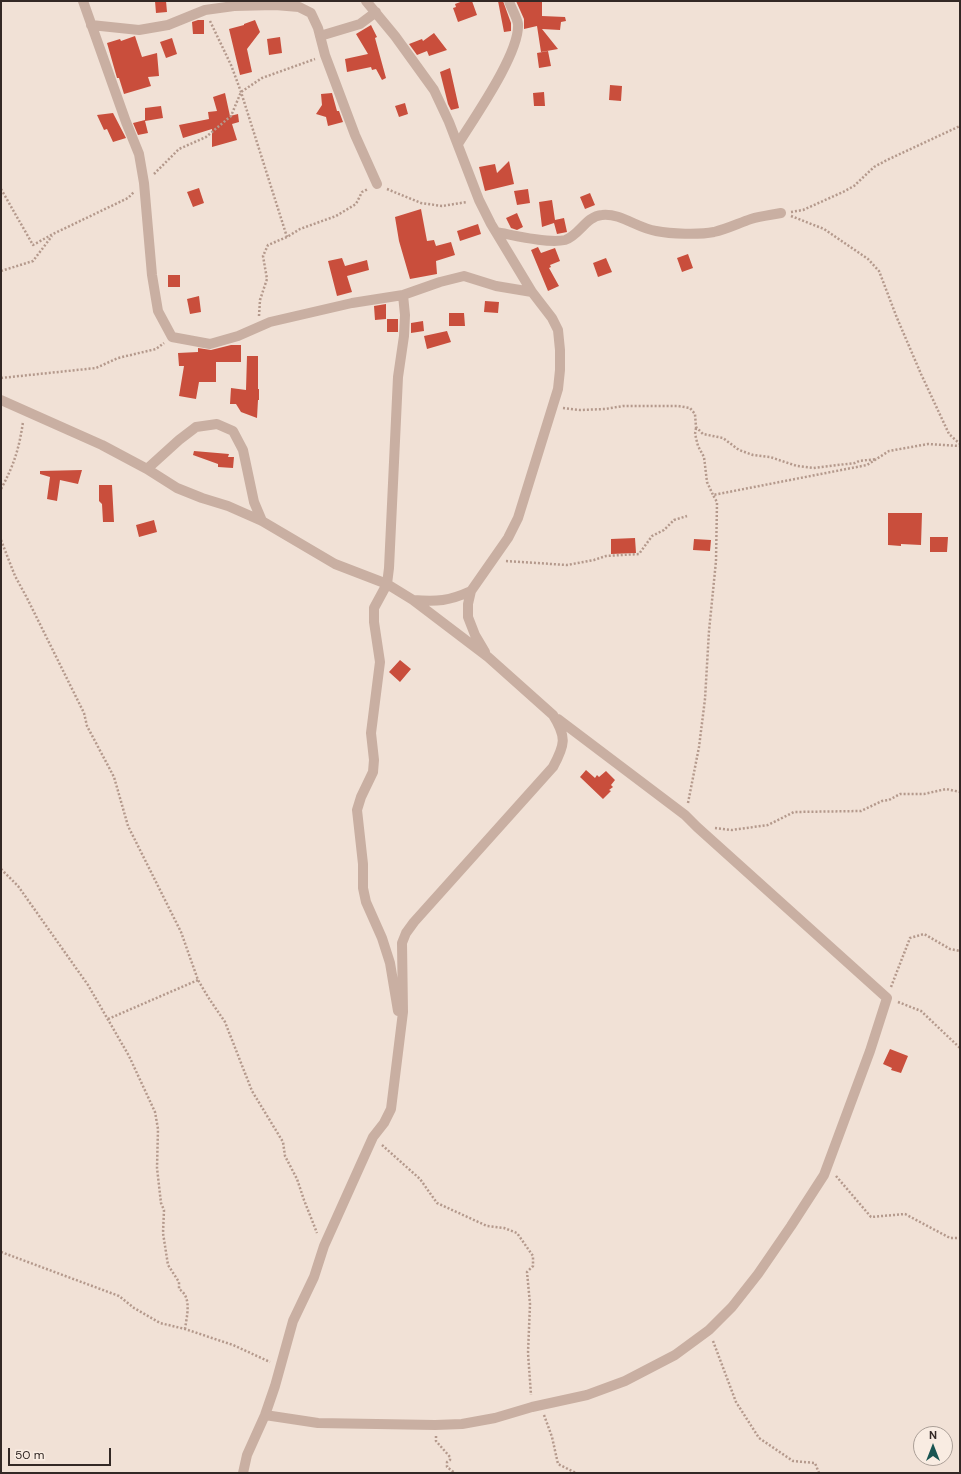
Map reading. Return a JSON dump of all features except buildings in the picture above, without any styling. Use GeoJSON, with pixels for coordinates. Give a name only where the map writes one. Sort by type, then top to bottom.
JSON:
{"type":"FeatureCollection","features":[{"type":"Feature","properties":{"kind":"street"},"geometry":{"type":"LineString","coordinates":[[83,1],[126,122],[139,154],[144,183],[152,275],[158,311],[172,337],[210,344],[238,336],[259,326],[286,318],[352,303],[403,295],[440,282],[464,276],[496,286],[532,292]]}},
{"type":"Feature","properties":{"kind":"street"},"geometry":{"type":"LineString","coordinates":[[366,1],[395,36],[434,90],[458,144],[479,200],[496,232],[532,292],[552,318],[558,330],[560,350],[558,389],[518,518],[508,538],[471,591],[468,604],[468,617],[475,635],[488,657]]}},
{"type":"Feature","properties":{"kind":"street"},"geometry":{"type":"LineString","coordinates":[[458,144],[492,90],[516,37],[518,23],[509,1]]}},
{"type":"Feature","properties":{"kind":"street"},"geometry":{"type":"LineString","coordinates":[[91,25],[139,30],[168,25],[205,10],[234,6],[275,4],[299,7],[311,12],[318,28],[325,56],[355,135],[377,184]]}},
{"type":"Feature","properties":{"kind":"street"},"geometry":{"type":"LineString","coordinates":[[320,36],[360,24],[376,12]]}},
{"type":"Feature","properties":{"kind":"street"},"geometry":{"type":"LineString","coordinates":[[496,232],[555,241],[565,240],[572,236],[591,218],[599,215],[608,215],[618,217],[656,231],[697,234],[713,232],[752,219],[781,213]]}},
{"type":"Feature","properties":{"kind":"street"},"geometry":{"type":"LineString","coordinates":[[400,1029],[390,963],[382,938],[366,902],[363,888],[363,864],[358,810],[361,797],[373,772],[374,760],[371,733],[380,662],[374,622],[374,608],[387,584],[389,568],[398,377],[404,336],[405,315],[403,295]]}},
{"type":"Feature","properties":{"kind":"street"},"geometry":{"type":"LineString","coordinates":[[1,400],[102,445],[147,469],[177,488],[262,520],[335,564],[387,584],[413,600],[488,657],[553,715],[685,815],[887,998],[865,1064],[824,1175],[758,1274],[732,1307],[709,1330],[675,1355],[626,1381],[587,1395],[536,1406],[495,1418],[462,1424],[435,1426],[318,1423],[265,1415]]}},
{"type":"Feature","properties":{"kind":"street"},"geometry":{"type":"LineString","coordinates":[[147,469],[196,427],[217,424],[223,426],[233,431],[243,450],[254,502],[262,520]]}},
{"type":"Feature","properties":{"kind":"street"},"geometry":{"type":"LineString","coordinates":[[413,600],[433,602],[455,599],[471,591]]}},
{"type":"Feature","properties":{"kind":"street"},"geometry":{"type":"LineString","coordinates":[[242,1473],[247,1455],[265,1415],[293,1321],[314,1277],[324,1246],[373,1137],[384,1123],[391,1109],[403,1012],[404,989],[401,954],[402,943],[406,933],[419,916],[553,767],[562,750],[563,735],[560,726],[553,715]]}},
{"type":"Feature","properties":{"kind":"path"},"geometry":{"type":"LineString","coordinates":[[205,10],[232,65],[287,238]]}},
{"type":"Feature","properties":{"kind":"path"},"geometry":{"type":"LineString","coordinates":[[1,188],[33,245],[128,198],[179,150],[206,137],[231,116],[241,92],[262,78],[325,56]]}},
{"type":"Feature","properties":{"kind":"path"},"geometry":{"type":"LineString","coordinates":[[781,213],[803,210],[843,192],[854,186],[874,167],[960,126]]}},
{"type":"Feature","properties":{"kind":"path"},"geometry":{"type":"LineString","coordinates":[[259,326],[260,300],[267,279],[263,256],[268,245],[287,238],[300,229],[336,216],[356,204],[362,192],[377,184],[421,203],[442,206],[479,200]]}},
{"type":"Feature","properties":{"kind":"path"},"geometry":{"type":"LineString","coordinates":[[781,213],[824,229],[868,259],[880,271],[897,318],[927,387],[949,434],[960,445]]}},
{"type":"Feature","properties":{"kind":"path"},"geometry":{"type":"LineString","coordinates":[[1,271],[33,261],[54,234]]}},
{"type":"Feature","properties":{"kind":"path"},"geometry":{"type":"LineString","coordinates":[[1,378],[96,368],[118,358],[156,349],[172,337]]}},
{"type":"Feature","properties":{"kind":"path"},"geometry":{"type":"LineString","coordinates":[[553,407],[580,410],[605,409],[623,406],[678,406],[690,408],[694,414],[696,427],[695,434],[698,446],[704,457],[707,482],[717,502],[716,561],[709,631],[705,699],[699,747],[685,815]]}},
{"type":"Feature","properties":{"kind":"path"},"geometry":{"type":"LineString","coordinates":[[1,489],[12,470],[19,448],[25,410]]}},
{"type":"Feature","properties":{"kind":"path"},"geometry":{"type":"LineString","coordinates":[[696,427],[703,434],[723,438],[739,450],[753,455],[770,456],[797,466],[813,468],[877,459]]}},
{"type":"Feature","properties":{"kind":"path"},"geometry":{"type":"LineString","coordinates":[[713,495],[867,464],[889,452],[928,444],[960,445]]}},
{"type":"Feature","properties":{"kind":"path"},"geometry":{"type":"LineString","coordinates":[[494,559],[567,565],[606,556],[639,554],[652,536],[664,530],[674,520],[687,516]]}},
{"type":"Feature","properties":{"kind":"path"},"geometry":{"type":"LineString","coordinates":[[1,540],[15,576],[84,713],[87,726],[114,777],[128,826],[181,932],[198,980],[225,1022],[252,1090],[283,1142],[285,1156],[297,1179],[315,1228],[324,1246]]}},
{"type":"Feature","properties":{"kind":"path"},"geometry":{"type":"LineString","coordinates":[[697,827],[732,830],[768,825],[794,812],[861,811],[900,794],[924,794],[946,788],[960,792]]}},
{"type":"Feature","properties":{"kind":"path"},"geometry":{"type":"LineString","coordinates":[[1,869],[18,886],[88,985],[129,1056],[155,1112],[158,1129],[157,1168],[161,1203],[164,1210],[163,1233],[168,1264],[179,1282],[179,1289],[188,1300],[185,1329]]}},
{"type":"Feature","properties":{"kind":"path"},"geometry":{"type":"LineString","coordinates":[[960,951],[950,949],[924,934],[910,938],[887,998],[921,1010],[960,1048]]}},
{"type":"Feature","properties":{"kind":"path"},"geometry":{"type":"LineString","coordinates":[[108,1019],[198,980]]}},
{"type":"Feature","properties":{"kind":"path"},"geometry":{"type":"LineString","coordinates":[[373,1137],[393,1153],[420,1179],[437,1204],[487,1226],[504,1228],[517,1232],[533,1256],[533,1266],[526,1272],[530,1304],[528,1353],[536,1406],[552,1437],[558,1464],[576,1473]]}},
{"type":"Feature","properties":{"kind":"path"},"geometry":{"type":"LineString","coordinates":[[827,1165],[871,1217],[905,1214],[950,1238],[960,1238]]}},
{"type":"Feature","properties":{"kind":"path"},"geometry":{"type":"LineString","coordinates":[[1,1252],[119,1296],[134,1308],[160,1323],[185,1329],[234,1345],[280,1367]]}},
{"type":"Feature","properties":{"kind":"path"},"geometry":{"type":"LineString","coordinates":[[709,1330],[736,1402],[759,1438],[793,1461],[815,1462],[819,1473]]}},
{"type":"Feature","properties":{"kind":"path"},"geometry":{"type":"LineString","coordinates":[[435,1426],[436,1441],[450,1457],[447,1467],[455,1473]]}}]}
